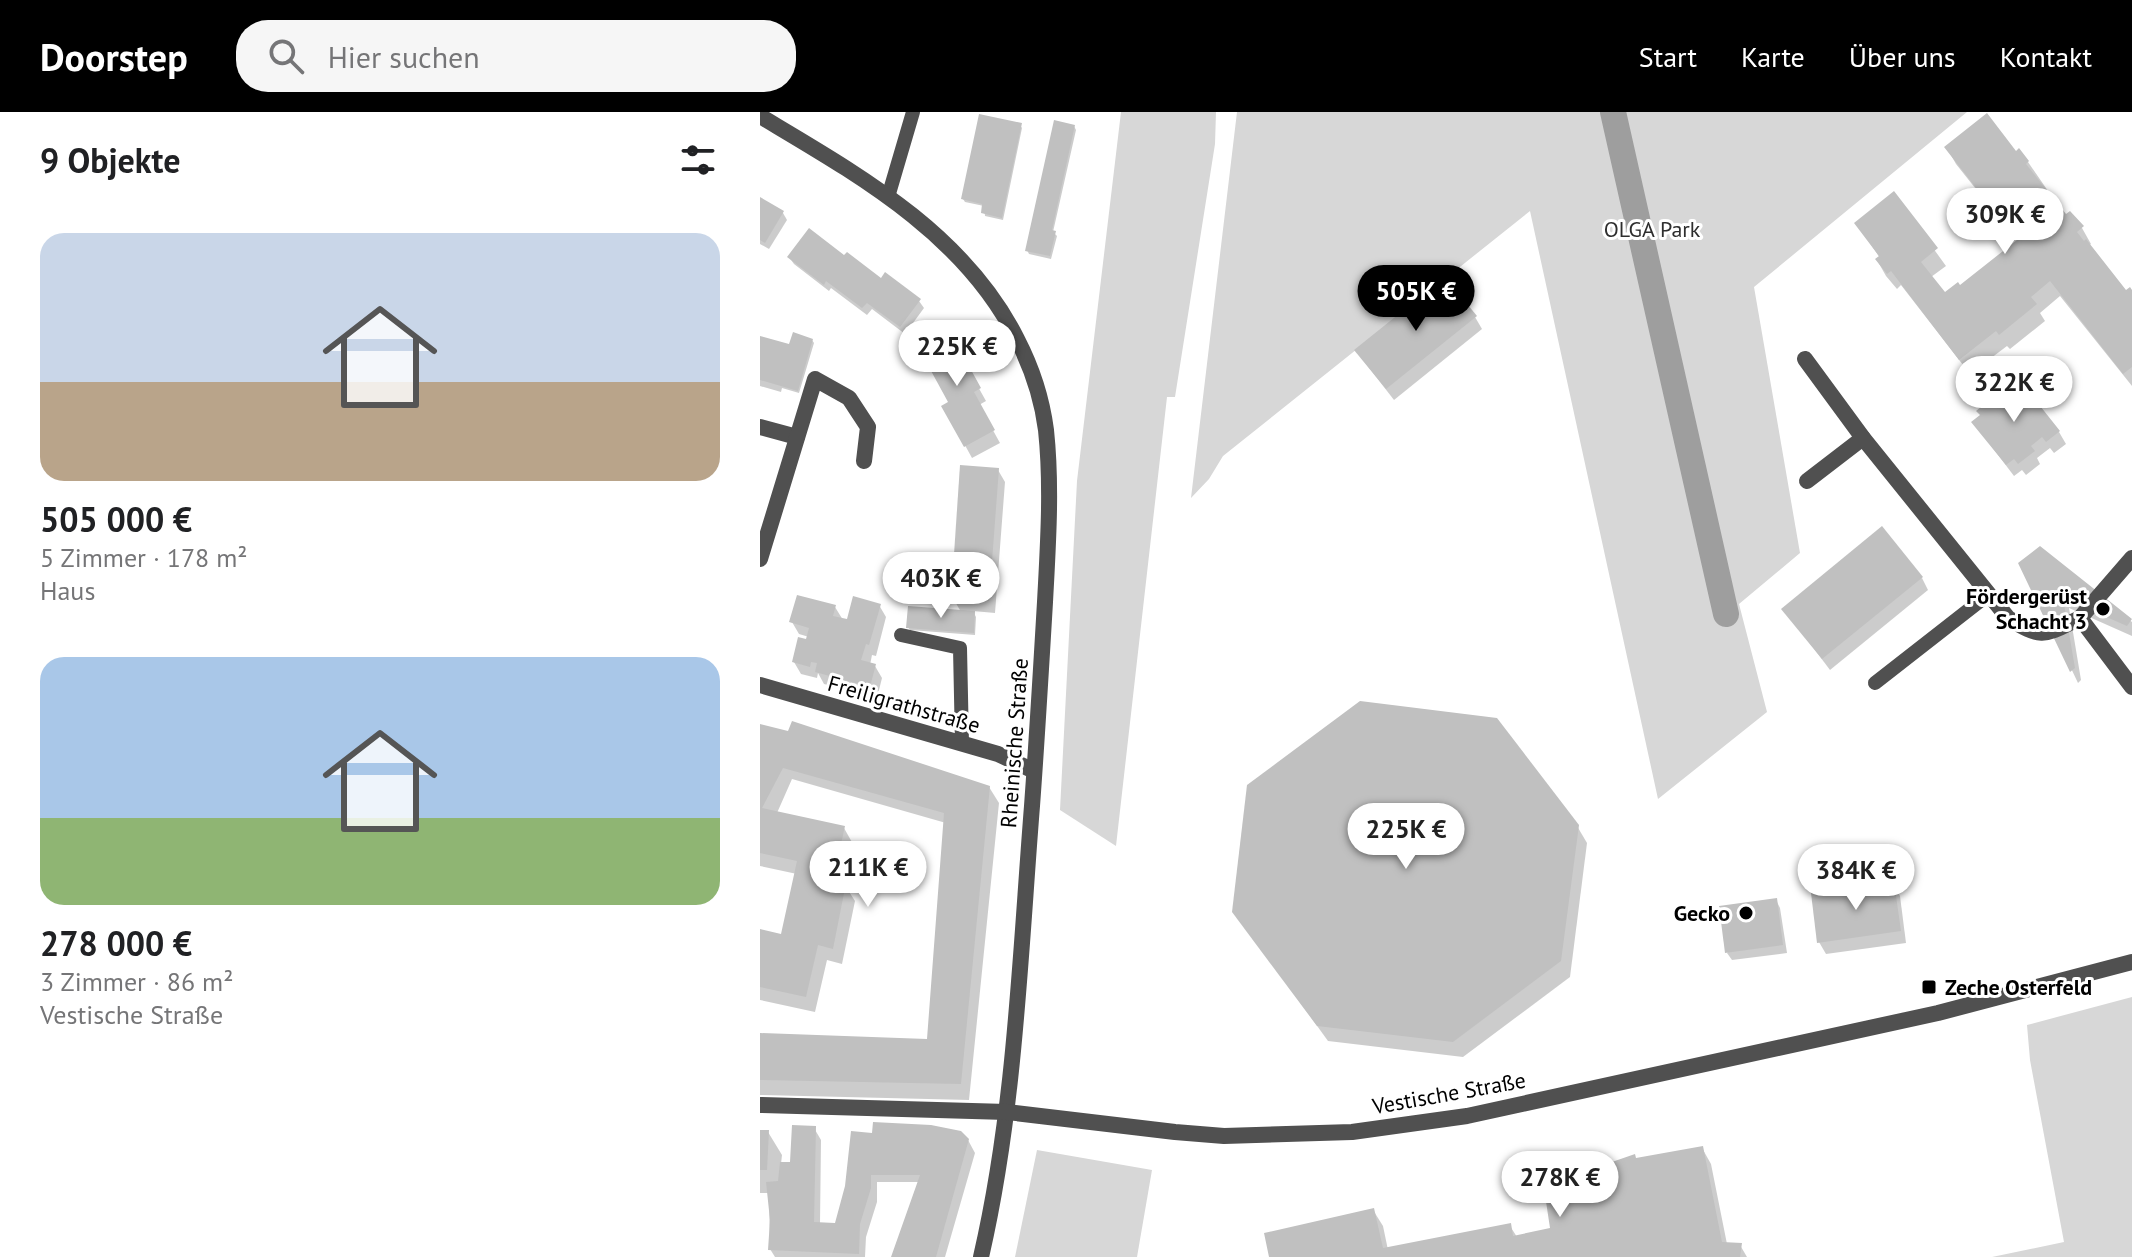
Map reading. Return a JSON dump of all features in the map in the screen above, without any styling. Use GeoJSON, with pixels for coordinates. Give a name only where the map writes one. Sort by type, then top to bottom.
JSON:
{"type":"FeatureCollection","features":[{"type":"Feature","properties":{"kind":"street","name":"Rheinische Straße"},"geometry":{"type":"LineString","coordinates":[[760,116],[888,197],[948,246],[980,280],[1017,339],[1038,394],[1045,426],[1049,531],[1034,771],[1007,1112],[981,1257]]}},
{"type":"Feature","properties":{"kind":"street"},"geometry":{"type":"LineString","coordinates":[[1805,359],[1863,438],[2008,618],[2030,632],[2048,634],[2080,618],[2132,558]]}},
{"type":"Feature","properties":{"kind":"street"},"geometry":{"type":"LineString","coordinates":[[760,559],[815,379],[849,398],[868,427],[864,461]]}},
{"type":"Feature","properties":{"kind":"street"},"geometry":{"type":"LineString","coordinates":[[760,427],[797,437]]}},
{"type":"Feature","properties":{"kind":"street"},"geometry":{"type":"LineString","coordinates":[[1807,481],[1863,438]]}},
{"type":"Feature","properties":{"kind":"street"},"geometry":{"type":"LineString","coordinates":[[2080,618],[2132,687]]}},
{"type":"Feature","properties":{"kind":"street","name":"Freiligrathstraße"},"geometry":{"type":"LineString","coordinates":[[760,685],[998,754],[1034,771]]}},
{"type":"Feature","properties":{"kind":"street","name":"Vestische Straße"},"geometry":{"type":"LineString","coordinates":[[760,1105],[1007,1112],[1224,1136],[1311,1135],[1417,1124],[1467,1116],[1938,1013],[2132,962]]}},
{"type":"Feature","properties":{"kind":"lane"},"geometry":{"type":"LineString","coordinates":[[888,197],[913,112]]}},
{"type":"Feature","properties":{"kind":"lane"},"geometry":{"type":"LineString","coordinates":[[1875,683],[1989,594]]}},
{"type":"Feature","properties":{"kind":"lane"},"geometry":{"type":"LineString","coordinates":[[901,635],[960,648],[962,744]]}},
{"type":"Feature","properties":{"kind":"green space"},"geometry":{"type":"Polygon","coordinates":[[[1121,112],[1216,112],[1215,144],[1175,397],[1167,397],[1116,846],[1060,810],[1077,481],[1121,112]]]}},
{"type":"Feature","properties":{"kind":"green space","name":"OLGA Park"},"geometry":{"type":"Polygon","coordinates":[[[1237,112],[1967,112],[1754,287],[1800,553],[1739,604],[1767,712],[1658,799],[1530,211],[1223,456],[1209,479],[1191,498],[1237,112]]]}},
{"type":"Feature","properties":{"kind":"green space"},"geometry":{"type":"Polygon","coordinates":[[[2132,997],[2132,1257],[1992,1257],[2064,1242],[2030,1060],[2027,1025],[2132,997]]]}},
{"type":"Feature","properties":{"kind":"green space"},"geometry":{"type":"Polygon","coordinates":[[[1037,1150],[1152,1170],[1137,1257],[1015,1257],[1037,1150]]]}},
{"type":"Feature","properties":{"kind":"building"},"geometry":{"type":"Polygon","coordinates":[[[1987,113],[2016,151],[2019,148],[2029,161],[2026,164],[2066,214],[2070,211],[2084,226],[2077,232],[2084,241],[2086,239],[2126,290],[2130,287],[2132,290],[2132,367],[2123,374],[2050,281],[2031,297],[2037,304],[1999,335],[1996,331],[1959,360],[1891,271],[1887,274],[1875,259],[1879,256],[1854,223],[1894,191],[1938,248],[1921,262],[1945,292],[1958,282],[1960,285],[2017,240],[1944,147],[1987,113]]]}},
{"type":"Feature","properties":{"kind":"building"},"geometry":{"type":"Polygon","coordinates":[[[979,114],[1022,123],[1002,218],[981,213],[982,204],[961,199],[979,114]]]}},
{"type":"Feature","properties":{"kind":"building"},"geometry":{"type":"Polygon","coordinates":[[[1054,120],[1075,125],[1052,230],[1056,231],[1050,256],[1025,251],[1054,120]]]}},
{"type":"Feature","properties":{"kind":"building"},"geometry":{"type":"Polygon","coordinates":[[[760,197],[784,211],[765,243],[760,240],[760,197]]]}},
{"type":"Feature","properties":{"kind":"building"},"geometry":{"type":"Polygon","coordinates":[[[809,228],[844,255],[847,252],[881,278],[885,272],[921,299],[900,327],[867,303],[862,308],[826,281],[824,285],[787,257],[809,228]]]}},
{"type":"Feature","properties":{"kind":"building"},"geometry":{"type":"Polygon","coordinates":[[[1445,277],[1477,316],[1386,389],[1354,350],[1445,277]]]}},
{"type":"Feature","properties":{"kind":"building"},"geometry":{"type":"Polygon","coordinates":[[[949,330],[981,388],[974,392],[995,430],[964,447],[941,406],[948,402],[918,347],[949,330]]]}},
{"type":"Feature","properties":{"kind":"building"},"geometry":{"type":"Polygon","coordinates":[[[793,332],[813,339],[798,391],[760,380],[760,336],[789,344],[793,332]]]}},
{"type":"Feature","properties":{"kind":"building"},"geometry":{"type":"Polygon","coordinates":[[[2018,378],[2060,431],[2046,442],[2042,437],[2031,446],[2035,451],[2018,464],[2014,459],[2006,465],[1971,422],[1980,415],[1976,411],[1992,398],[1996,403],[2009,393],[2005,388],[2018,378]]]}},
{"type":"Feature","properties":{"kind":"building"},"geometry":{"type":"Polygon","coordinates":[[[960,465],[999,468],[989,601],[951,599],[960,465]]]}},
{"type":"Feature","properties":{"kind":"building"},"geometry":{"type":"Polygon","coordinates":[[[1882,526],[1923,577],[1822,659],[1781,609],[1882,526]]]}},
{"type":"Feature","properties":{"kind":"building","name":"Fördergerüst Schacht 3"},"geometry":{"type":"Polygon","coordinates":[[[2040,546],[2132,619],[2127,626],[2063,598],[2075,668],[2070,672],[2018,563],[2040,546]]]}},
{"type":"Feature","properties":{"kind":"building"},"geometry":{"type":"Polygon","coordinates":[[[797,595],[836,605],[833,616],[847,619],[853,596],[881,604],[869,645],[866,644],[861,660],[876,664],[870,687],[815,672],[817,663],[811,662],[810,667],[792,662],[798,637],[806,639],[809,628],[789,622],[797,595]]]}},
{"type":"Feature","properties":{"kind":"building"},"geometry":{"type":"Polygon","coordinates":[[[908,606],[975,611],[974,633],[906,628],[908,606]]]}},
{"type":"Feature","properties":{"kind":"building"},"geometry":{"type":"Polygon","coordinates":[[[1360,701],[1497,718],[1579,825],[1561,961],[1453,1042],[1317,1026],[1232,912],[1247,785],[1360,701]]]}},
{"type":"Feature","properties":{"kind":"building"},"geometry":{"type":"Polygon","coordinates":[[[792,721],[990,786],[961,1084],[760,1080],[760,1033],[927,1039],[944,813],[783,768],[762,808],[845,826],[833,880],[846,883],[833,949],[818,945],[806,997],[760,987],[760,929],[781,934],[797,861],[760,853],[760,724],[788,731],[792,721]]]}},
{"type":"Feature","properties":{"kind":"building"},"geometry":{"type":"Polygon","coordinates":[[[1894,882],[1901,931],[1817,943],[1811,893],[1894,882]]]}},
{"type":"Feature","properties":{"kind":"building"},"geometry":{"type":"Polygon","coordinates":[[[1777,898],[1783,945],[1725,953],[1719,906],[1777,898]]]}},
{"type":"Feature","properties":{"kind":"building"},"geometry":{"type":"Polygon","coordinates":[[[873,1122],[931,1125],[961,1131],[969,1139],[936,1257],[891,1257],[920,1175],[871,1175],[871,1188],[860,1224],[859,1254],[768,1250],[770,1220],[766,1182],[778,1181],[780,1162],[790,1162],[792,1125],[816,1126],[814,1222],[835,1223],[845,1186],[851,1131],[872,1133],[873,1122]]]}},
{"type":"Feature","properties":{"kind":"building"},"geometry":{"type":"Polygon","coordinates":[[[760,1130],[769,1130],[767,1170],[760,1170],[760,1130]]]}},
{"type":"Feature","properties":{"kind":"building"},"geometry":{"type":"Polygon","coordinates":[[[1703,1146],[1722,1242],[1742,1243],[1740,1257],[1269,1257],[1264,1233],[1374,1208],[1383,1248],[1511,1223],[1513,1236],[1550,1228],[1545,1195],[1550,1180],[1559,1168],[1571,1160],[1586,1157],[1609,1163],[1635,1154],[1636,1158],[1703,1146]]]}},
{"type":"Feature","properties":{"kind":"waterway"},"geometry":{"type":"LineString","coordinates":[[1613,112],[1726,614]]}},
{"type":"Feature","properties":{"kind":"place","name":"Fördergerüst Schacht 3"},"geometry":{"type":"Point","coordinates":[2103,609]}},
{"type":"Feature","properties":{"kind":"place","name":"Gecko"},"geometry":{"type":"Point","coordinates":[1746,913]}},
{"type":"Feature","properties":{"kind":"place","name":"Zeche Osterfeld"},"geometry":{"type":"Point","coordinates":[1929,987]}}]}
